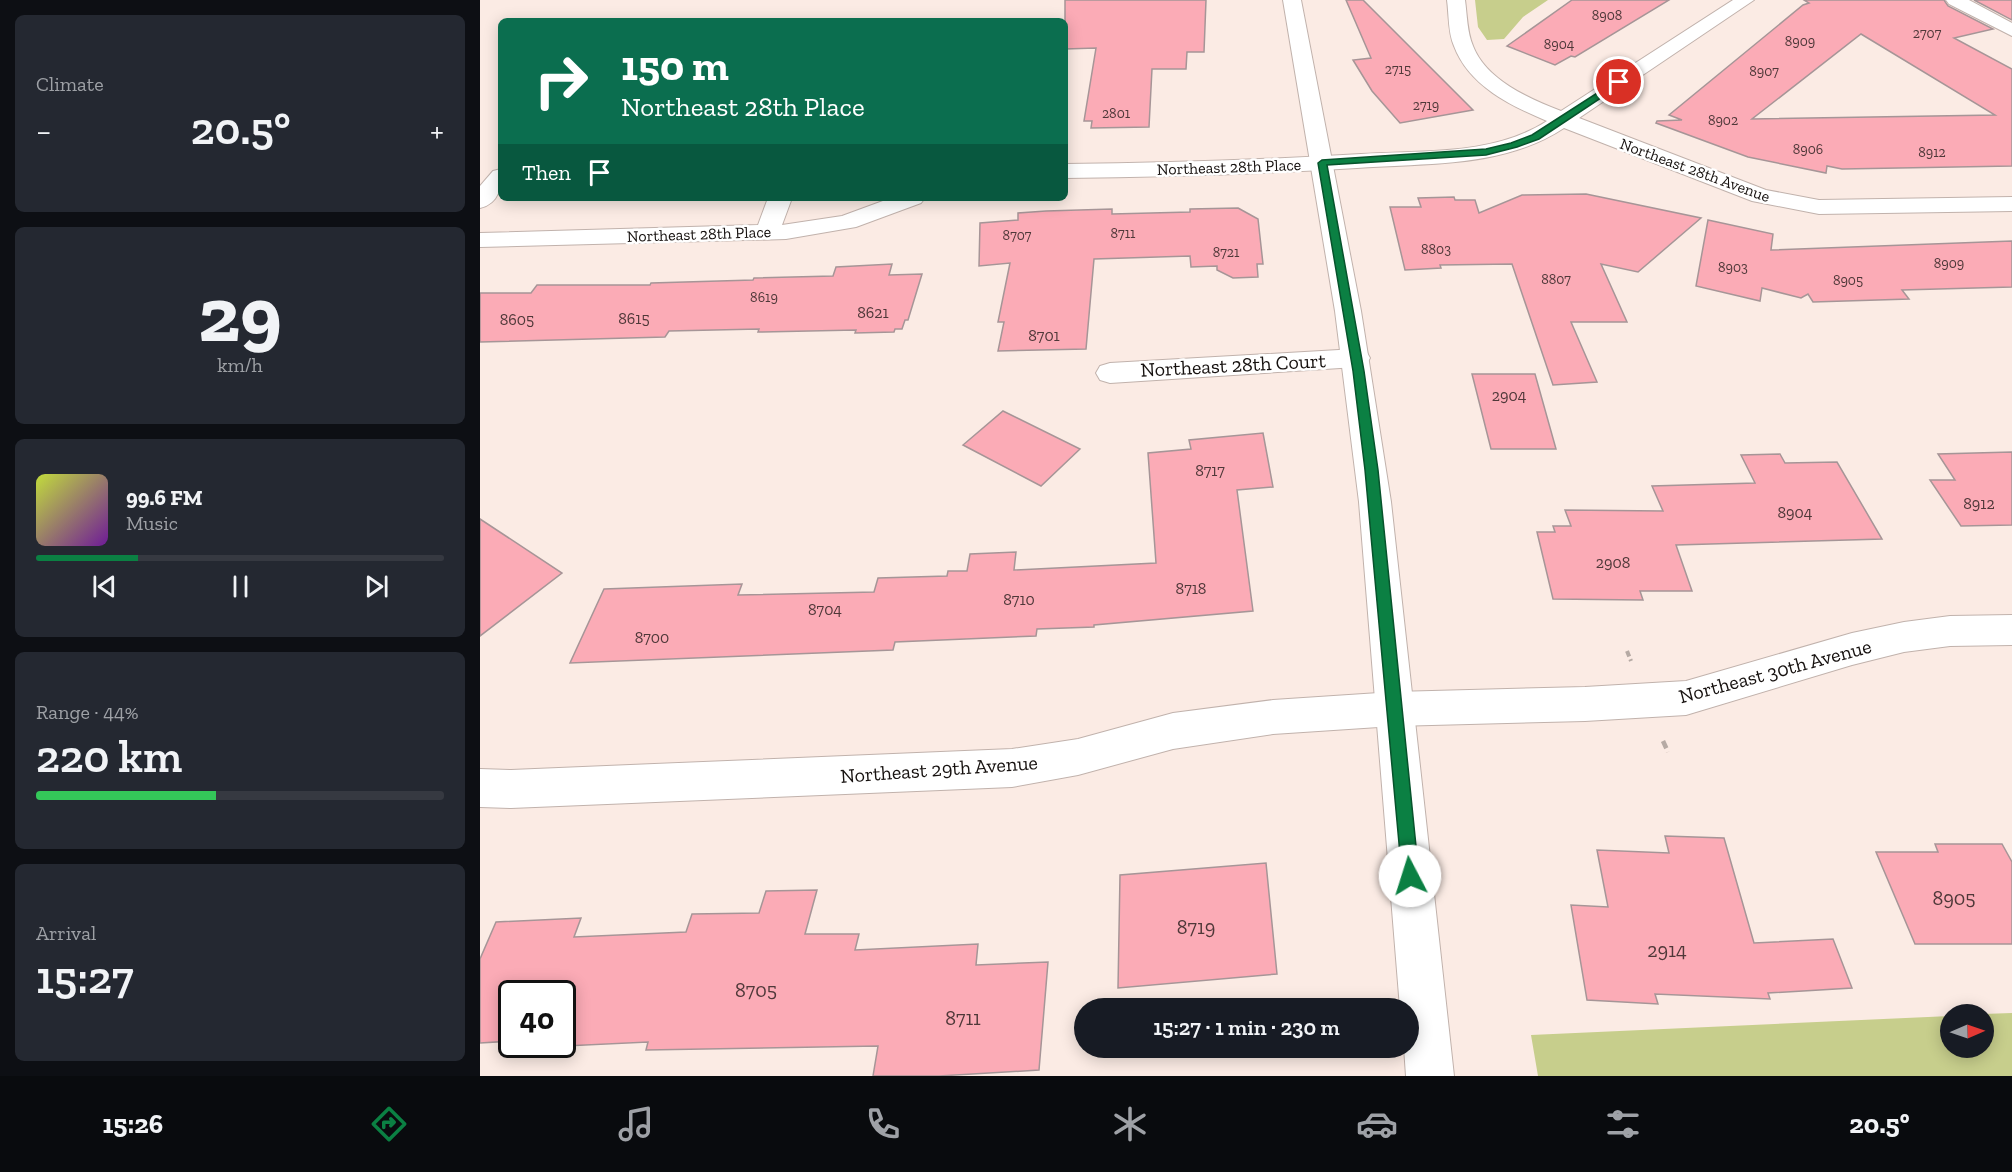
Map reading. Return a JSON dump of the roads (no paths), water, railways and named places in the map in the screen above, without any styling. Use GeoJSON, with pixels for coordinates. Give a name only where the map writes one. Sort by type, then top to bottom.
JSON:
{"type":"FeatureCollection","features":[{"type":"Feature","properties":{"kind":"street"},"geometry":{"type":"LineString","coordinates":[[1292,0],[1356,358],[1375,502],[1430,1076]]}},
{"type":"Feature","properties":{"kind":"street","name":"Northeast 28th Avenue"},"geometry":{"type":"LineString","coordinates":[[1456,0],[1463,46],[1478,69],[1520,102],[1561,120],[1760,196],[1819,207],[2012,204]]}},
{"type":"Feature","properties":{"kind":"street","name":"Northeast 28th Place"},"geometry":{"type":"LineString","coordinates":[[1068,171],[1322,163],[1486,152],[1514,146],[1536,137],[1745,0]]}},
{"type":"Feature","properties":{"kind":"street"},"geometry":{"type":"LineString","coordinates":[[1955,0],[2012,30]]}},
{"type":"Feature","properties":{"kind":"street"},"geometry":{"type":"LineString","coordinates":[[480,201],[498,180]]}},
{"type":"Feature","properties":{"kind":"street"},"geometry":{"type":"LineString","coordinates":[[768,231],[779,201]]}},
{"type":"Feature","properties":{"kind":"street","name":"Northeast 28th Place"},"geometry":{"type":"LineString","coordinates":[[480,240],[786,232],[847,222],[905,201]]}},
{"type":"Feature","properties":{"kind":"street","name":"Northeast 28th Court"},"geometry":{"type":"LineString","coordinates":[[1110,373],[1356,358]]}},
{"type":"Feature","properties":{"kind":"street","name":"Northeast 30th Avenue"},"geometry":{"type":"LineString","coordinates":[[1394,709],[1585,704],[1686,698],[1852,649],[1904,637],[1950,631],[2012,630]]}},
{"type":"Feature","properties":{"kind":"street","name":"Northeast 29th Avenue"},"geometry":{"type":"LineString","coordinates":[[480,788],[511,789],[1012,768],[1078,757],[1173,731],[1214,724],[1306,713],[1394,709]]}}]}
